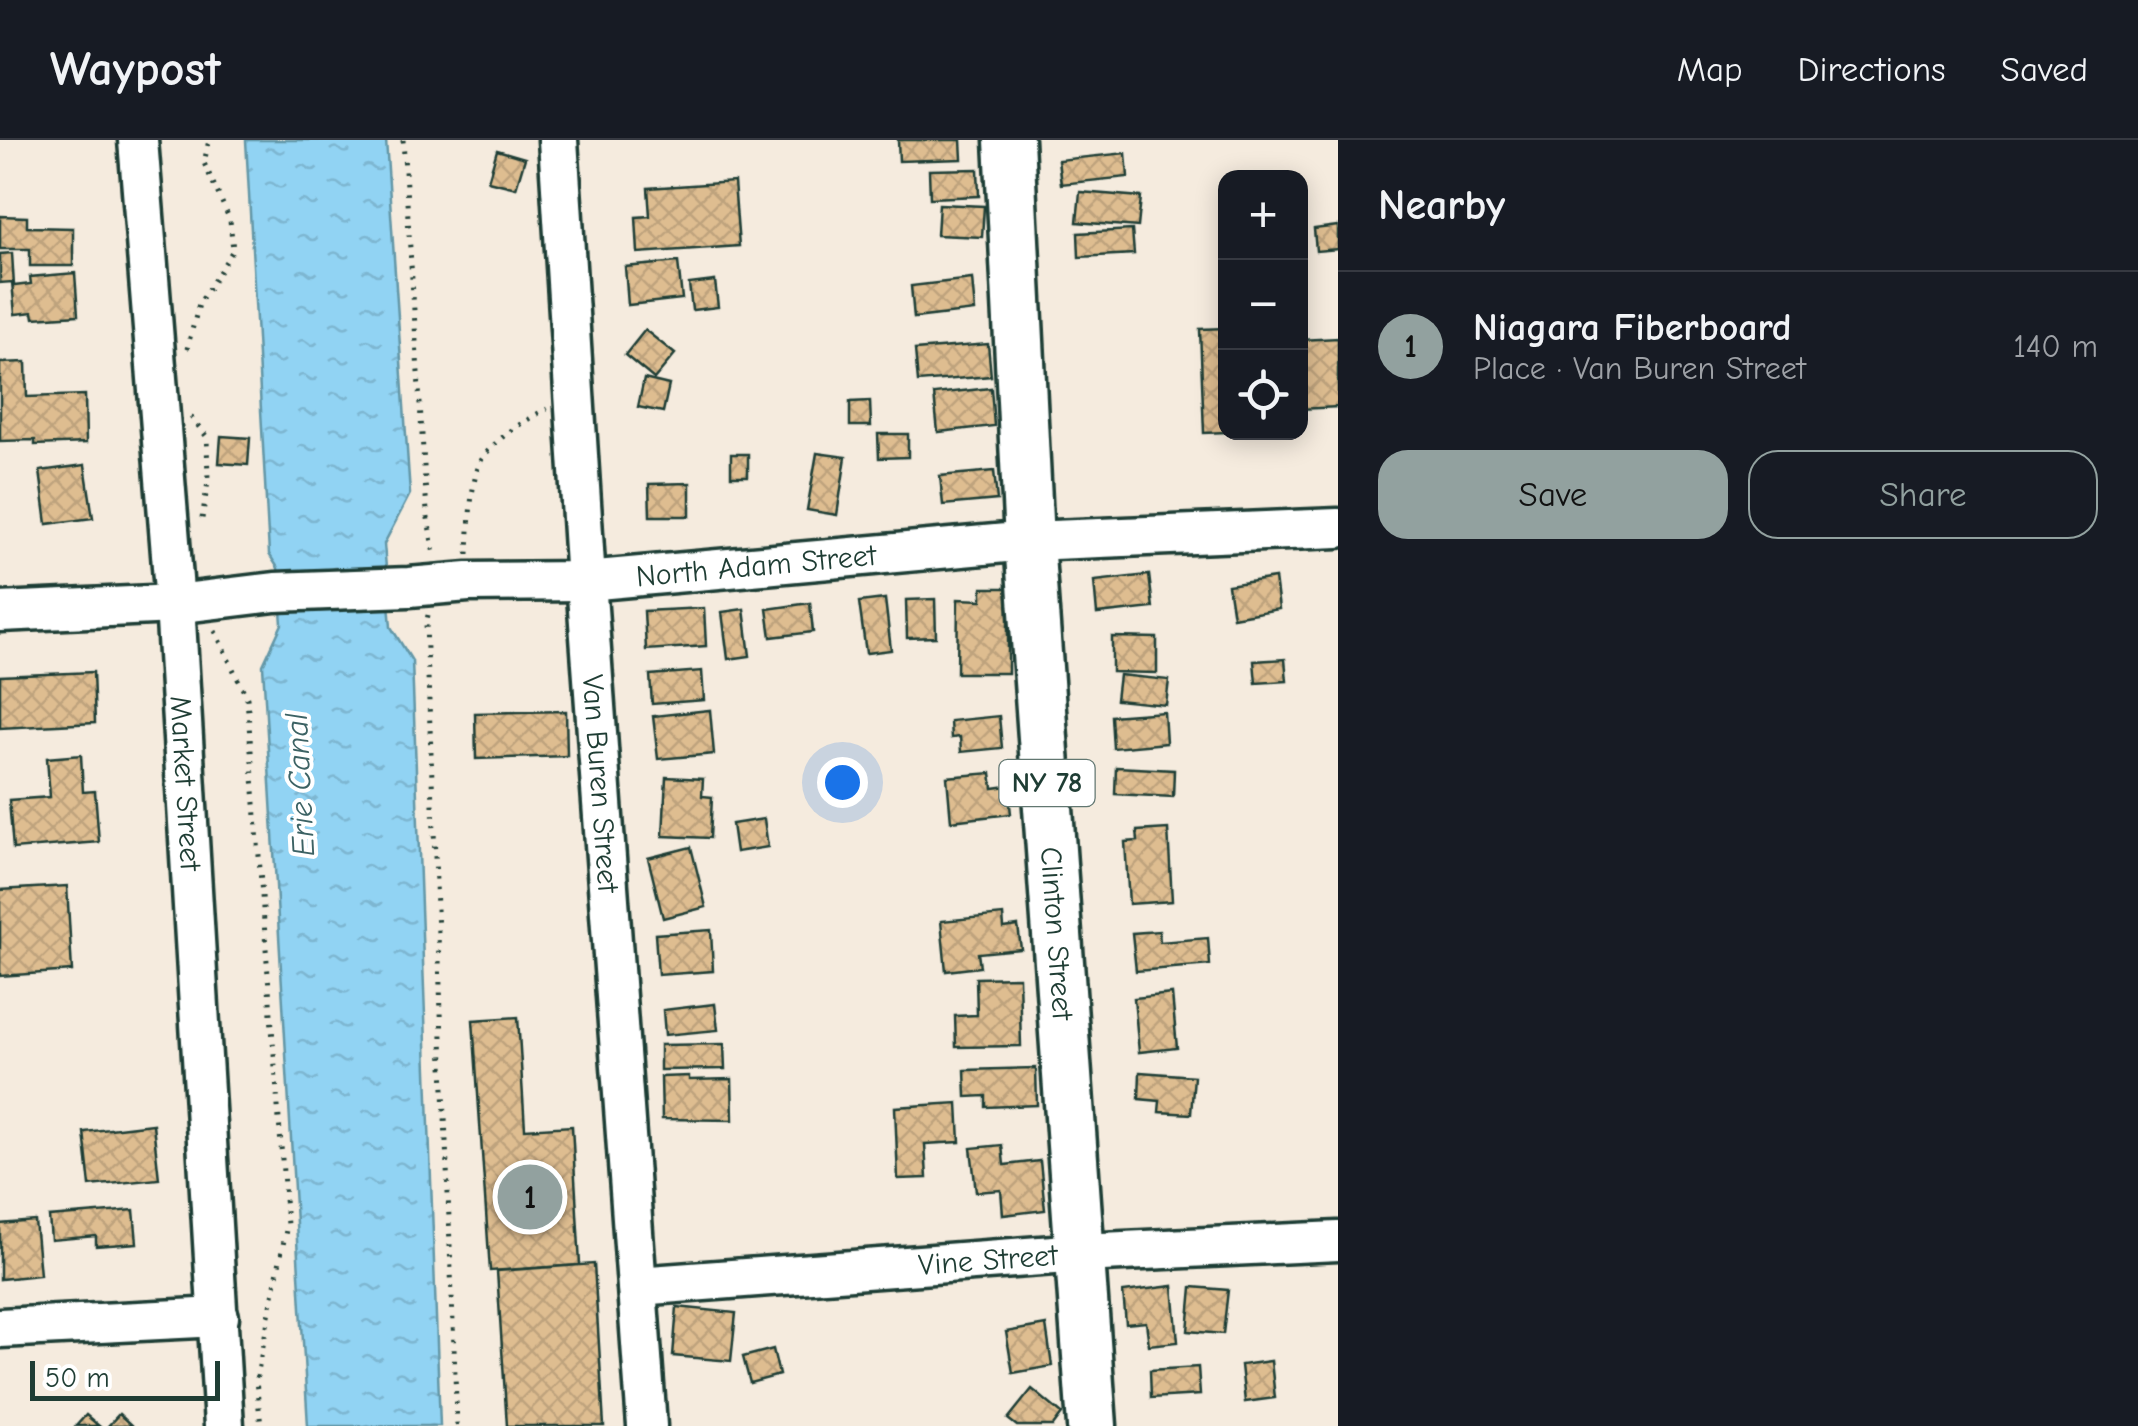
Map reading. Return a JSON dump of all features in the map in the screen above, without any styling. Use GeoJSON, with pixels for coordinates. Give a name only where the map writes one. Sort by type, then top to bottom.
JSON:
{"type":"FeatureCollection","features":[{"type":"Feature","properties":{"kind":"main road","name":"Clinton Street"},"geometry":{"type":"LineString","coordinates":[[1009,140],[1029,541],[1092,1426]]}},
{"type":"Feature","properties":{"kind":"street","name":"Market Street"},"geometry":{"type":"LineString","coordinates":[[138,140],[191,602],[224,1426]]}},
{"type":"Feature","properties":{"kind":"street","name":"Van Buren Street"},"geometry":{"type":"LineString","coordinates":[[558,140],[646,1426]]}},
{"type":"Feature","properties":{"kind":"street","name":"North Adam Street"},"geometry":{"type":"LineString","coordinates":[[0,612],[191,602],[275,592],[586,582],[1029,541],[1338,528]]}},
{"type":"Feature","properties":{"kind":"street","name":"Vine Street"},"geometry":{"type":"LineString","coordinates":[[637,1286],[1081,1253],[1338,1241]]}},
{"type":"Feature","properties":{"kind":"street"},"geometry":{"type":"LineString","coordinates":[[0,1328],[219,1316]]}},
{"type":"Feature","properties":{"kind":"path"},"geometry":{"type":"LineString","coordinates":[[185,356],[199,304],[233,250],[230,220],[204,163],[210,140]]}},
{"type":"Feature","properties":{"kind":"path"},"geometry":{"type":"LineString","coordinates":[[403,140],[427,512],[438,585]]}},
{"type":"Feature","properties":{"kind":"path"},"geometry":{"type":"LineString","coordinates":[[438,585],[469,528],[480,463],[510,430],[544,410],[574,402]]}},
{"type":"Feature","properties":{"kind":"path"},"geometry":{"type":"LineString","coordinates":[[186,410],[207,437],[208,482],[199,541]]}},
{"type":"Feature","properties":{"kind":"path"},"geometry":{"type":"LineString","coordinates":[[191,602],[213,626],[247,698],[286,1225],[256,1380],[262,1426]]}},
{"type":"Feature","properties":{"kind":"path"},"geometry":{"type":"LineString","coordinates":[[426,624],[458,1426]]}},
{"type":"Feature","properties":{"kind":"water","name":"Erie Canal"},"geometry":{"type":"Polygon","coordinates":[[[246,140],[386,140],[410,494],[384,544],[391,627],[412,661],[440,1426],[308,1426],[263,665],[282,624],[278,568],[269,554],[246,140]]]}},
{"type":"Feature","properties":{"kind":"building"},"geometry":{"type":"Polygon","coordinates":[[[898,140],[961,140],[962,159],[899,161],[898,140]]]}},
{"type":"Feature","properties":{"kind":"building"},"geometry":{"type":"Polygon","coordinates":[[[497,150],[525,158],[516,188],[488,181],[497,150]]]}},
{"type":"Feature","properties":{"kind":"building"},"geometry":{"type":"Polygon","coordinates":[[[1126,153],[1128,177],[1061,184],[1058,160],[1126,153]]]}},
{"type":"Feature","properties":{"kind":"building"},"geometry":{"type":"Polygon","coordinates":[[[978,169],[979,196],[930,198],[929,170],[978,169]]]}},
{"type":"Feature","properties":{"kind":"building"},"geometry":{"type":"Polygon","coordinates":[[[734,182],[739,246],[638,253],[636,217],[650,216],[648,188],[734,182]]]}},
{"type":"Feature","properties":{"kind":"building"},"geometry":{"type":"Polygon","coordinates":[[[1080,192],[1141,197],[1138,227],[1077,222],[1080,192]]]}},
{"type":"Feature","properties":{"kind":"building"},"geometry":{"type":"Polygon","coordinates":[[[939,204],[984,206],[982,237],[937,235],[939,204]]]}},
{"type":"Feature","properties":{"kind":"building"},"geometry":{"type":"Polygon","coordinates":[[[0,216],[27,217],[27,227],[73,228],[73,266],[30,266],[30,249],[0,249],[0,216]]]}},
{"type":"Feature","properties":{"kind":"building"},"geometry":{"type":"Polygon","coordinates":[[[1338,226],[1338,249],[1316,251],[1314,229],[1338,226]]]}},
{"type":"Feature","properties":{"kind":"building"},"geometry":{"type":"Polygon","coordinates":[[[1132,230],[1134,254],[1079,257],[1078,233],[1132,230]]]}},
{"type":"Feature","properties":{"kind":"building"},"geometry":{"type":"Polygon","coordinates":[[[12,253],[14,286],[31,284],[30,277],[75,273],[78,315],[34,318],[33,312],[15,314],[12,282],[0,283],[0,254],[12,253]]]}},
{"type":"Feature","properties":{"kind":"building"},"geometry":{"type":"Polygon","coordinates":[[[678,262],[682,299],[628,305],[625,267],[678,262]]]}},
{"type":"Feature","properties":{"kind":"building"},"geometry":{"type":"Polygon","coordinates":[[[972,279],[975,311],[914,318],[911,286],[972,279]]]}},
{"type":"Feature","properties":{"kind":"building"},"geometry":{"type":"Polygon","coordinates":[[[715,281],[718,307],[692,310],[689,284],[715,281]]]}},
{"type":"Feature","properties":{"kind":"building"},"geometry":{"type":"Polygon","coordinates":[[[1218,328],[1218,432],[1204,433],[1200,329],[1218,328]]]}},
{"type":"Feature","properties":{"kind":"building"},"geometry":{"type":"Polygon","coordinates":[[[645,330],[675,354],[654,379],[625,355],[645,330]]]}},
{"type":"Feature","properties":{"kind":"building"},"geometry":{"type":"Polygon","coordinates":[[[1338,338],[1338,407],[1308,409],[1308,340],[1338,338]]]}},
{"type":"Feature","properties":{"kind":"building"},"geometry":{"type":"Polygon","coordinates":[[[988,344],[991,376],[918,382],[915,350],[988,344]]]}},
{"type":"Feature","properties":{"kind":"building"},"geometry":{"type":"Polygon","coordinates":[[[26,362],[27,397],[85,395],[86,443],[35,445],[35,440],[0,441],[0,363],[26,362]]]}},
{"type":"Feature","properties":{"kind":"building"},"geometry":{"type":"Polygon","coordinates":[[[644,379],[669,385],[663,412],[638,407],[644,379]]]}},
{"type":"Feature","properties":{"kind":"building"},"geometry":{"type":"Polygon","coordinates":[[[991,388],[994,426],[938,432],[934,394],[991,388]]]}},
{"type":"Feature","properties":{"kind":"building"},"geometry":{"type":"Polygon","coordinates":[[[870,401],[871,426],[850,426],[850,402],[870,401]]]}},
{"type":"Feature","properties":{"kind":"building"},"geometry":{"type":"Polygon","coordinates":[[[878,434],[908,434],[908,457],[879,458],[878,434]]]}},
{"type":"Feature","properties":{"kind":"building"},"geometry":{"type":"Polygon","coordinates":[[[221,436],[250,438],[248,465],[219,463],[221,436]]]}},
{"type":"Feature","properties":{"kind":"building"},"geometry":{"type":"Polygon","coordinates":[[[817,453],[846,457],[837,515],[807,510],[817,453]]]}},
{"type":"Feature","properties":{"kind":"building"},"geometry":{"type":"Polygon","coordinates":[[[731,454],[748,454],[748,476],[731,476],[731,454]]]}},
{"type":"Feature","properties":{"kind":"building"},"geometry":{"type":"Polygon","coordinates":[[[85,465],[93,518],[47,524],[40,471],[85,465]]]}},
{"type":"Feature","properties":{"kind":"building"},"geometry":{"type":"Polygon","coordinates":[[[994,471],[997,500],[943,505],[940,476],[994,471]]]}},
{"type":"Feature","properties":{"kind":"building"},"geometry":{"type":"Polygon","coordinates":[[[690,483],[690,516],[650,516],[649,484],[690,483]]]}},
{"type":"Feature","properties":{"kind":"building"},"geometry":{"type":"Polygon","coordinates":[[[1149,575],[1153,608],[1097,614],[1094,581],[1149,575]]]}},
{"type":"Feature","properties":{"kind":"building"},"geometry":{"type":"Polygon","coordinates":[[[1275,578],[1279,609],[1233,617],[1228,585],[1275,578]]]}},
{"type":"Feature","properties":{"kind":"building"},"geometry":{"type":"Polygon","coordinates":[[[982,588],[1008,588],[1008,673],[957,673],[958,599],[982,600],[982,588]]]}},
{"type":"Feature","properties":{"kind":"building"},"geometry":{"type":"Polygon","coordinates":[[[885,599],[891,650],[866,653],[859,602],[885,599]]]}},
{"type":"Feature","properties":{"kind":"building"},"geometry":{"type":"Polygon","coordinates":[[[935,599],[936,637],[907,638],[906,600],[935,599]]]}},
{"type":"Feature","properties":{"kind":"building"},"geometry":{"type":"Polygon","coordinates":[[[810,603],[813,632],[771,637],[767,609],[810,603]]]}},
{"type":"Feature","properties":{"kind":"building"},"geometry":{"type":"Polygon","coordinates":[[[704,608],[706,646],[646,650],[644,611],[704,608]]]}},
{"type":"Feature","properties":{"kind":"building"},"geometry":{"type":"Polygon","coordinates":[[[744,609],[750,656],[728,659],[722,612],[744,609]]]}},
{"type":"Feature","properties":{"kind":"building"},"geometry":{"type":"Polygon","coordinates":[[[1112,637],[1157,638],[1157,673],[1112,672],[1112,637]]]}},
{"type":"Feature","properties":{"kind":"building"},"geometry":{"type":"Polygon","coordinates":[[[1285,659],[1287,681],[1256,683],[1254,661],[1285,659]]]}},
{"type":"Feature","properties":{"kind":"building"},"geometry":{"type":"Polygon","coordinates":[[[702,671],[704,700],[652,704],[650,675],[702,671]]]}},
{"type":"Feature","properties":{"kind":"building"},"geometry":{"type":"Polygon","coordinates":[[[93,672],[95,723],[0,728],[0,676],[93,672]]]}},
{"type":"Feature","properties":{"kind":"building"},"geometry":{"type":"Polygon","coordinates":[[[1119,675],[1169,680],[1166,705],[1116,700],[1119,675]]]}},
{"type":"Feature","properties":{"kind":"building"},"geometry":{"type":"Polygon","coordinates":[[[710,710],[714,754],[658,759],[653,716],[710,710]]]}},
{"type":"Feature","properties":{"kind":"building"},"geometry":{"type":"Polygon","coordinates":[[[566,711],[567,756],[476,759],[475,713],[566,711]]]}},
{"type":"Feature","properties":{"kind":"building"},"geometry":{"type":"Polygon","coordinates":[[[1164,712],[1166,743],[1113,748],[1111,716],[1164,712]]]}},
{"type":"Feature","properties":{"kind":"building"},"geometry":{"type":"Polygon","coordinates":[[[999,716],[1002,748],[961,752],[960,737],[951,738],[950,721],[999,716]]]}},
{"type":"Feature","properties":{"kind":"building"},"geometry":{"type":"Polygon","coordinates":[[[81,755],[83,792],[95,791],[99,842],[13,849],[9,800],[50,797],[47,758],[81,755]]]}},
{"type":"Feature","properties":{"kind":"building"},"geometry":{"type":"Polygon","coordinates":[[[1116,767],[1174,770],[1173,797],[1115,794],[1116,767]]]}},
{"type":"Feature","properties":{"kind":"building"},"geometry":{"type":"Polygon","coordinates":[[[991,773],[993,788],[1008,786],[1011,814],[951,821],[947,777],[991,773]]]}},
{"type":"Feature","properties":{"kind":"building"},"geometry":{"type":"Polygon","coordinates":[[[666,777],[703,779],[702,796],[712,797],[710,838],[663,836],[666,777]]]}},
{"type":"Feature","properties":{"kind":"building"},"geometry":{"type":"Polygon","coordinates":[[[764,819],[768,847],[736,852],[732,824],[764,819]]]}},
{"type":"Feature","properties":{"kind":"building"},"geometry":{"type":"Polygon","coordinates":[[[1168,829],[1172,901],[1129,904],[1125,842],[1138,841],[1137,831],[1168,829]]]}},
{"type":"Feature","properties":{"kind":"building"},"geometry":{"type":"Polygon","coordinates":[[[691,847],[706,907],[663,918],[648,858],[691,847]]]}},
{"type":"Feature","properties":{"kind":"building"},"geometry":{"type":"Polygon","coordinates":[[[67,886],[72,971],[0,976],[0,890],[67,886]]]}},
{"type":"Feature","properties":{"kind":"building"},"geometry":{"type":"Polygon","coordinates":[[[1003,915],[1004,928],[1018,926],[1021,949],[978,953],[980,967],[946,971],[941,921],[1003,915]]]}},
{"type":"Feature","properties":{"kind":"building"},"geometry":{"type":"Polygon","coordinates":[[[711,930],[713,971],[658,975],[655,934],[711,930]]]}},
{"type":"Feature","properties":{"kind":"building"},"geometry":{"type":"Polygon","coordinates":[[[1159,931],[1160,942],[1208,938],[1210,965],[1136,971],[1132,933],[1159,931]]]}},
{"type":"Feature","properties":{"kind":"building"},"geometry":{"type":"Polygon","coordinates":[[[1019,977],[1021,1046],[956,1047],[955,1016],[977,1015],[976,978],[1019,977]]]}},
{"type":"Feature","properties":{"kind":"building"},"geometry":{"type":"Polygon","coordinates":[[[1172,994],[1177,1048],[1139,1052],[1134,998],[1172,994]]]}},
{"type":"Feature","properties":{"kind":"building"},"geometry":{"type":"Polygon","coordinates":[[[715,1004],[718,1030],[665,1035],[663,1010],[715,1004]]]}},
{"type":"Feature","properties":{"kind":"building"},"geometry":{"type":"Polygon","coordinates":[[[518,1017],[525,1129],[572,1126],[580,1265],[490,1271],[473,1020],[518,1017]]]}},
{"type":"Feature","properties":{"kind":"building"},"geometry":{"type":"Polygon","coordinates":[[[724,1044],[725,1069],[660,1070],[660,1045],[724,1044]]]}},
{"type":"Feature","properties":{"kind":"building"},"geometry":{"type":"Polygon","coordinates":[[[1036,1068],[1037,1105],[986,1107],[986,1096],[966,1097],[965,1070],[1036,1068]]]}},
{"type":"Feature","properties":{"kind":"building"},"geometry":{"type":"Polygon","coordinates":[[[1140,1072],[1194,1076],[1191,1114],[1159,1112],[1160,1101],[1139,1099],[1140,1072]]]}},
{"type":"Feature","properties":{"kind":"building"},"geometry":{"type":"Polygon","coordinates":[[[689,1076],[689,1080],[732,1079],[733,1120],[662,1119],[661,1077],[689,1076]]]}},
{"type":"Feature","properties":{"kind":"building"},"geometry":{"type":"Polygon","coordinates":[[[958,1103],[960,1142],[925,1144],[927,1178],[898,1179],[895,1107],[958,1103]]]}},
{"type":"Feature","properties":{"kind":"building"},"geometry":{"type":"Polygon","coordinates":[[[153,1124],[159,1179],[90,1186],[84,1132],[153,1124]]]}},
{"type":"Feature","properties":{"kind":"building"},"geometry":{"type":"Polygon","coordinates":[[[1002,1145],[1004,1165],[1040,1161],[1045,1210],[1003,1215],[1001,1190],[976,1192],[971,1148],[1002,1145]]]}},
{"type":"Feature","properties":{"kind":"building"},"geometry":{"type":"Polygon","coordinates":[[[134,1210],[137,1243],[96,1246],[96,1236],[51,1240],[49,1217],[134,1210]]]}},
{"type":"Feature","properties":{"kind":"building"},"geometry":{"type":"Polygon","coordinates":[[[35,1221],[40,1275],[0,1279],[0,1224],[35,1221]]]}},
{"type":"Feature","properties":{"kind":"building"},"geometry":{"type":"Polygon","coordinates":[[[594,1264],[604,1426],[507,1426],[497,1271],[594,1264]]]}},
{"type":"Feature","properties":{"kind":"building"},"geometry":{"type":"Polygon","coordinates":[[[1173,1286],[1178,1342],[1149,1345],[1146,1322],[1126,1324],[1123,1292],[1173,1286]]]}},
{"type":"Feature","properties":{"kind":"building"},"geometry":{"type":"Polygon","coordinates":[[[1192,1287],[1228,1290],[1223,1334],[1188,1331],[1192,1287]]]}},
{"type":"Feature","properties":{"kind":"building"},"geometry":{"type":"Polygon","coordinates":[[[677,1307],[736,1313],[731,1361],[673,1356],[677,1307]]]}},
{"type":"Feature","properties":{"kind":"building"},"geometry":{"type":"Polygon","coordinates":[[[1046,1325],[1052,1366],[1013,1373],[1006,1332],[1046,1325]]]}},
{"type":"Feature","properties":{"kind":"building"},"geometry":{"type":"Polygon","coordinates":[[[773,1349],[779,1375],[750,1383],[743,1357],[773,1349]]]}},
{"type":"Feature","properties":{"kind":"building"},"geometry":{"type":"Polygon","coordinates":[[[1271,1361],[1275,1398],[1245,1402],[1241,1365],[1271,1361]]]}},
{"type":"Feature","properties":{"kind":"building"},"geometry":{"type":"Polygon","coordinates":[[[1198,1367],[1200,1395],[1151,1398],[1150,1370],[1198,1367]]]}},
{"type":"Feature","properties":{"kind":"building"},"geometry":{"type":"Polygon","coordinates":[[[1032,1389],[1062,1414],[1053,1426],[1017,1426],[1008,1419],[1032,1389]]]}},
{"type":"Feature","properties":{"kind":"building"},"geometry":{"type":"Polygon","coordinates":[[[119,1414],[132,1426],[108,1426],[119,1414]]]}},
{"type":"Feature","properties":{"kind":"building"},"geometry":{"type":"Polygon","coordinates":[[[86,1415],[99,1426],[76,1426],[86,1415]]]}},
{"type":"Feature","properties":{"kind":"place","name":"Niagara Fiberboard"},"geometry":{"type":"Point","coordinates":[530,1197]}}]}
